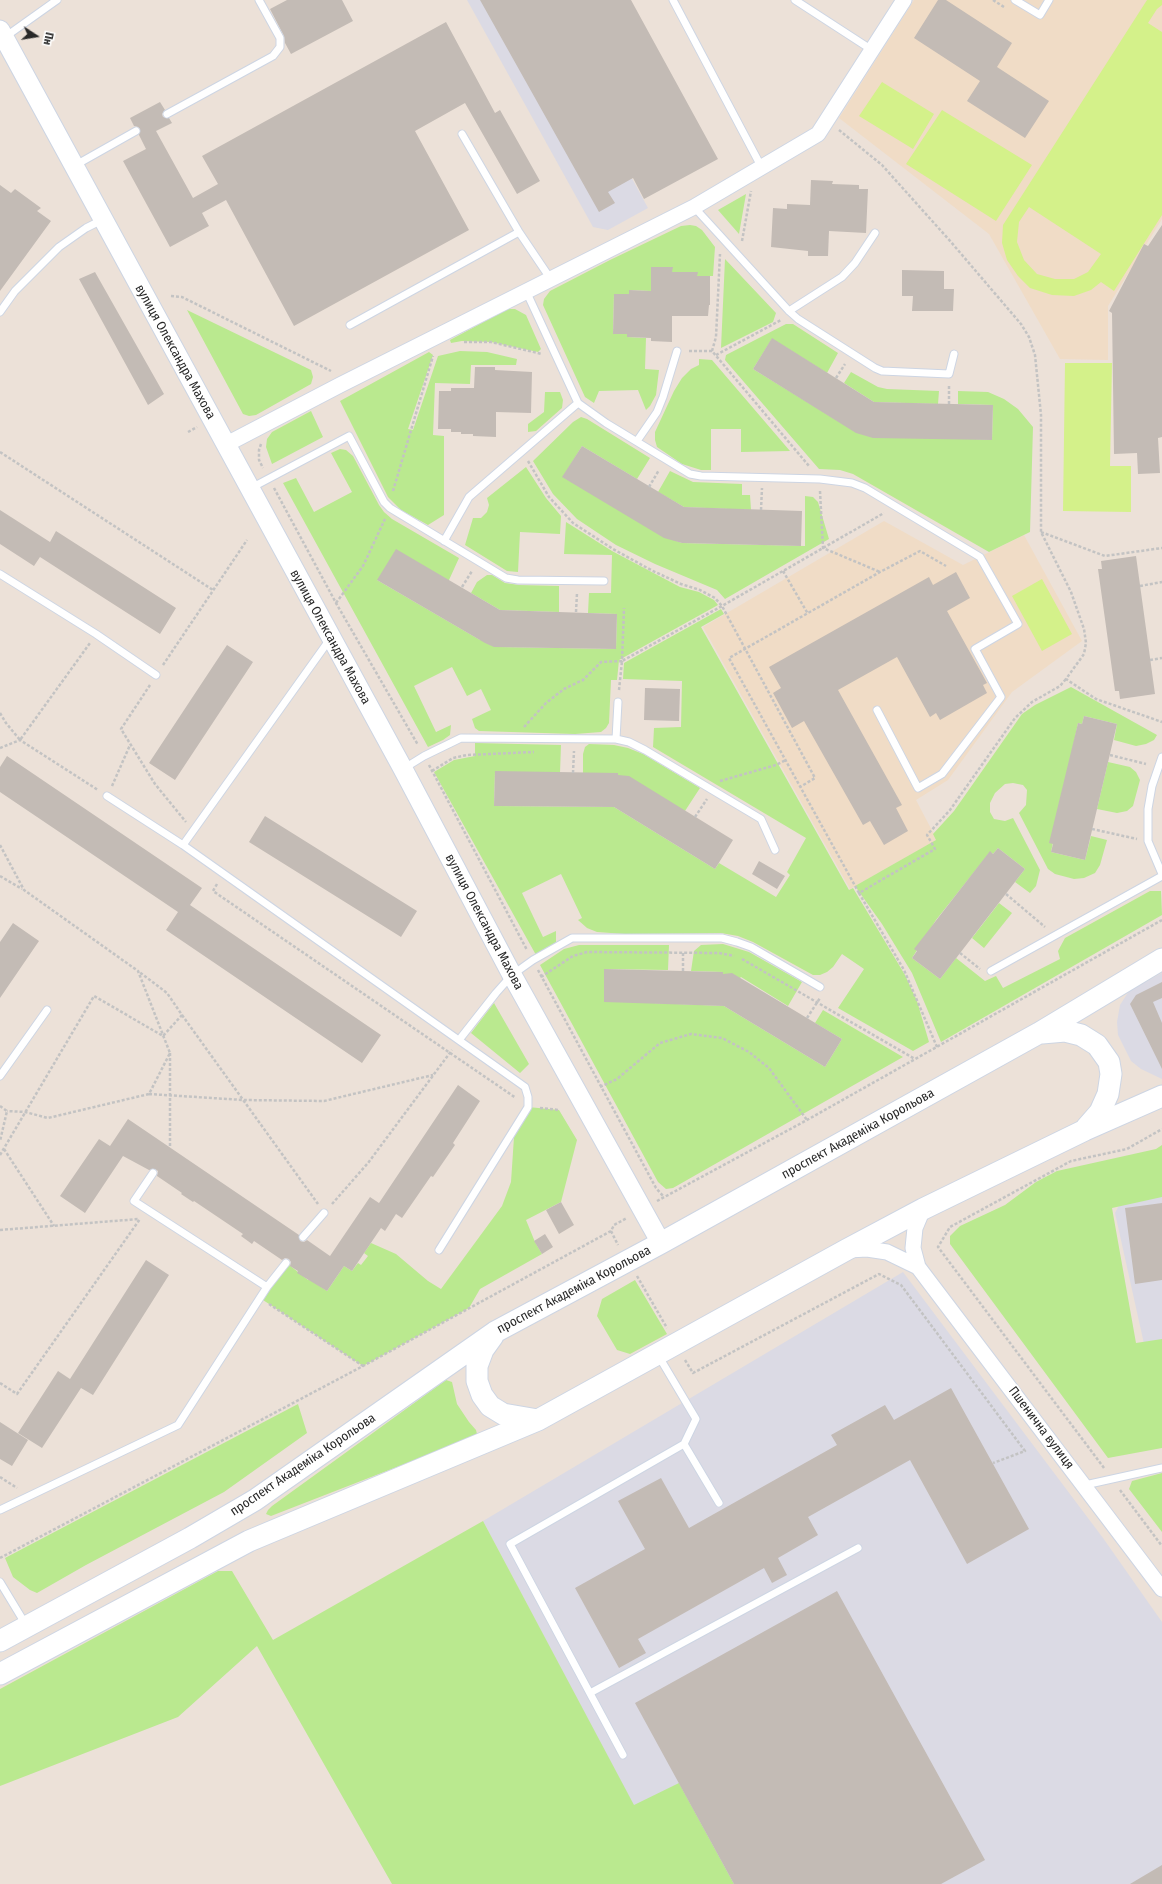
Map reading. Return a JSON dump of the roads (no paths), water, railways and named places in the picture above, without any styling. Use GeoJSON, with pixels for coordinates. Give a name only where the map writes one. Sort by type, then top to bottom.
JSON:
{"type":"FeatureCollection","features":[{"type":"Feature","properties":{"kind":"main road","name":"проспект Академіка Корольова"},"geometry":{"type":"LineString","coordinates":[[0,1641],[190,1538],[255,1500],[495,1332],[628,1261],[1039,1033],[1162,959]]}},
{"type":"Feature","properties":{"kind":"main road"},"geometry":{"type":"LineString","coordinates":[[1039,1033],[1065,1031],[1081,1035],[1097,1045],[1109,1062],[1111,1074],[1108,1094],[1100,1112],[1085,1130]]}},
{"type":"Feature","properties":{"kind":"main road"},"geometry":{"type":"LineString","coordinates":[[0,1674],[249,1541],[538,1420],[677,1345],[846,1250],[923,1210],[1085,1130],[1162,1096]]}},
{"type":"Feature","properties":{"kind":"main road"},"geometry":{"type":"LineString","coordinates":[[495,1332],[483,1350],[477,1366],[477,1381],[482,1395],[490,1406],[502,1414],[538,1420]]}},
{"type":"Feature","properties":{"kind":"street"},"geometry":{"type":"LineString","coordinates":[[225,445],[340,384],[694,207],[818,134],[904,0]]}},
{"type":"Feature","properties":{"kind":"street","name":"вулиця Олександра Махова"},"geometry":{"type":"LineString","coordinates":[[2,33],[330,639],[403,769],[512,975],[660,1243]]}},
{"type":"Feature","properties":{"kind":"street","name":"Пшенична вулиця"},"geometry":{"type":"LineString","coordinates":[[923,1210],[915,1228],[913,1248],[918,1268],[1162,1589]]}},
{"type":"Feature","properties":{"kind":"street","name":"Пшенична вулиця"},"geometry":{"type":"LineString","coordinates":[[846,1250],[867,1249],[887,1252],[918,1268]]}},
{"type":"Feature","properties":{"kind":"lane"},"geometry":{"type":"LineString","coordinates":[[2,33],[57,0]]}},
{"type":"Feature","properties":{"kind":"lane"},"geometry":{"type":"LineString","coordinates":[[167,114],[273,56],[280,47],[280,38],[259,0]]}},
{"type":"Feature","properties":{"kind":"lane"},"geometry":{"type":"LineString","coordinates":[[673,0],[762,168]]}},
{"type":"Feature","properties":{"kind":"lane"},"geometry":{"type":"LineString","coordinates":[[795,0],[872,50]]}},
{"type":"Feature","properties":{"kind":"lane"},"geometry":{"type":"LineString","coordinates":[[1015,0],[1040,15],[1049,0]]}},
{"type":"Feature","properties":{"kind":"lane"},"geometry":{"type":"LineString","coordinates":[[74,166],[136,131]]}},
{"type":"Feature","properties":{"kind":"lane"},"geometry":{"type":"LineString","coordinates":[[462,134],[518,232],[550,278]]}},
{"type":"Feature","properties":{"kind":"lane"},"geometry":{"type":"LineString","coordinates":[[694,207],[788,314],[882,371],[949,374],[954,354]]}},
{"type":"Feature","properties":{"kind":"lane"},"geometry":{"type":"LineString","coordinates":[[0,312],[15,291],[59,247],[86,228],[102,220]]}},
{"type":"Feature","properties":{"kind":"lane"},"geometry":{"type":"LineString","coordinates":[[350,325],[518,232]]}},
{"type":"Feature","properties":{"kind":"lane"},"geometry":{"type":"LineString","coordinates":[[788,314],[842,276],[855,263],[875,233]]}},
{"type":"Feature","properties":{"kind":"lane"},"geometry":{"type":"LineString","coordinates":[[526,291],[578,403],[606,423],[666,460],[690,474],[701,476],[820,479],[852,483],[895,506],[980,557],[1018,624],[975,649],[1001,697],[942,774],[918,788],[877,710]]}},
{"type":"Feature","properties":{"kind":"lane"},"geometry":{"type":"LineString","coordinates":[[637,441],[657,412],[677,351]]}},
{"type":"Feature","properties":{"kind":"lane"},"geometry":{"type":"LineString","coordinates":[[444,541],[469,497],[578,403]]}},
{"type":"Feature","properties":{"kind":"lane"},"geometry":{"type":"LineString","coordinates":[[249,489],[349,436],[384,502],[398,514],[506,578],[518,580],[604,581]]}},
{"type":"Feature","properties":{"kind":"lane"},"geometry":{"type":"LineString","coordinates":[[1,578],[96,634],[156,675]]}},
{"type":"Feature","properties":{"kind":"lane"},"geometry":{"type":"LineString","coordinates":[[183,845],[330,639]]}},
{"type":"Feature","properties":{"kind":"lane"},"geometry":{"type":"LineString","coordinates":[[616,739],[618,702]]}},
{"type":"Feature","properties":{"kind":"lane"},"geometry":{"type":"LineString","coordinates":[[403,769],[424,756],[461,738],[515,737],[616,739],[629,742],[646,750],[761,820],[775,850]]}},
{"type":"Feature","properties":{"kind":"lane"},"geometry":{"type":"LineString","coordinates":[[991,971],[1162,875],[1148,841],[1148,809],[1158,767],[1162,757]]}},
{"type":"Feature","properties":{"kind":"lane"},"geometry":{"type":"LineString","coordinates":[[108,796],[183,845],[525,1087],[528,1097],[528,1107],[439,1250]]}},
{"type":"Feature","properties":{"kind":"lane"},"geometry":{"type":"LineString","coordinates":[[459,1040],[512,975],[533,960],[572,938],[722,938],[751,947],[820,987]]}},
{"type":"Feature","properties":{"kind":"lane"},"geometry":{"type":"LineString","coordinates":[[0,1076],[47,1010]]}},
{"type":"Feature","properties":{"kind":"lane"},"geometry":{"type":"LineString","coordinates":[[153,1173],[134,1201],[267,1287]]}},
{"type":"Feature","properties":{"kind":"lane"},"geometry":{"type":"LineString","coordinates":[[303,1238],[324,1213]]}},
{"type":"Feature","properties":{"kind":"lane"},"geometry":{"type":"LineString","coordinates":[[2,1507],[29,1496],[178,1425],[267,1287],[286,1263]]}},
{"type":"Feature","properties":{"kind":"lane"},"geometry":{"type":"LineString","coordinates":[[623,1755],[510,1544],[684,1444],[696,1419],[658,1355]]}},
{"type":"Feature","properties":{"kind":"lane"},"geometry":{"type":"LineString","coordinates":[[684,1444],[719,1503]]}},
{"type":"Feature","properties":{"kind":"lane"},"geometry":{"type":"LineString","coordinates":[[1084,1485],[1162,1468]]}},
{"type":"Feature","properties":{"kind":"lane"},"geometry":{"type":"LineString","coordinates":[[590,1693],[858,1548]]}},
{"type":"Feature","properties":{"kind":"lane"},"geometry":{"type":"LineString","coordinates":[[0,1582],[27,1626]]}}]}
